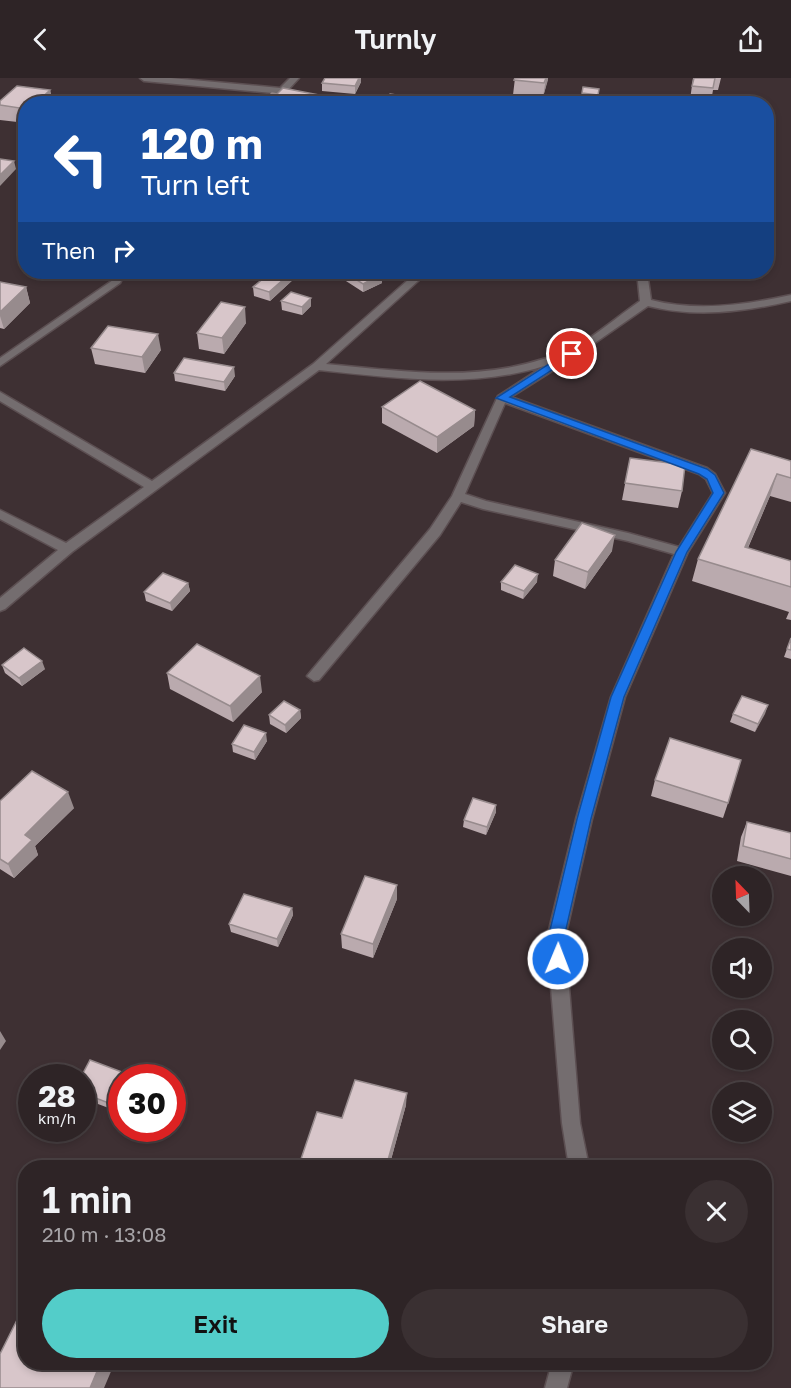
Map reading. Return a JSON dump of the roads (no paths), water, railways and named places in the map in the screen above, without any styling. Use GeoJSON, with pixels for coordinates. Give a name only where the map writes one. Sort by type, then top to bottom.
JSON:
{"type":"FeatureCollection","features":[{"type":"Feature","properties":{"kind":"street"},"geometry":{"type":"LineString","coordinates":[[144,78],[282,91],[307,96]]}},
{"type":"Feature","properties":{"kind":"street"},"geometry":{"type":"LineString","coordinates":[[282,91],[295,78]]}},
{"type":"Feature","properties":{"kind":"street"},"geometry":{"type":"LineString","coordinates":[[0,606],[67,549],[317,366],[415,279]]}},
{"type":"Feature","properties":{"kind":"street"},"geometry":{"type":"LineString","coordinates":[[642,279],[646,302]]}},
{"type":"Feature","properties":{"kind":"street"},"geometry":{"type":"LineString","coordinates":[[0,363],[116,281]]}},
{"type":"Feature","properties":{"kind":"street"},"geometry":{"type":"LineString","coordinates":[[314,676],[435,532],[458,496],[502,398],[572,354],[646,302],[688,311],[730,309],[791,298]]}},
{"type":"Feature","properties":{"kind":"street"},"geometry":{"type":"LineString","coordinates":[[317,366],[383,373],[487,375],[534,366],[572,354]]}},
{"type":"Feature","properties":{"kind":"street"},"geometry":{"type":"LineString","coordinates":[[0,396],[153,486]]}},
{"type":"Feature","properties":{"kind":"street"},"geometry":{"type":"LineString","coordinates":[[502,398],[703,471],[711,477],[719,493],[682,552],[618,697],[584,819],[556,938],[572,1123],[578,1160]]}},
{"type":"Feature","properties":{"kind":"street"},"geometry":{"type":"LineString","coordinates":[[458,496],[483,505],[628,537],[682,552]]}},
{"type":"Feature","properties":{"kind":"street"},"geometry":{"type":"LineString","coordinates":[[0,514],[67,549]]}},
{"type":"Feature","properties":{"kind":"street"},"geometry":{"type":"LineString","coordinates":[[556,1388],[561,1370]]}}]}
